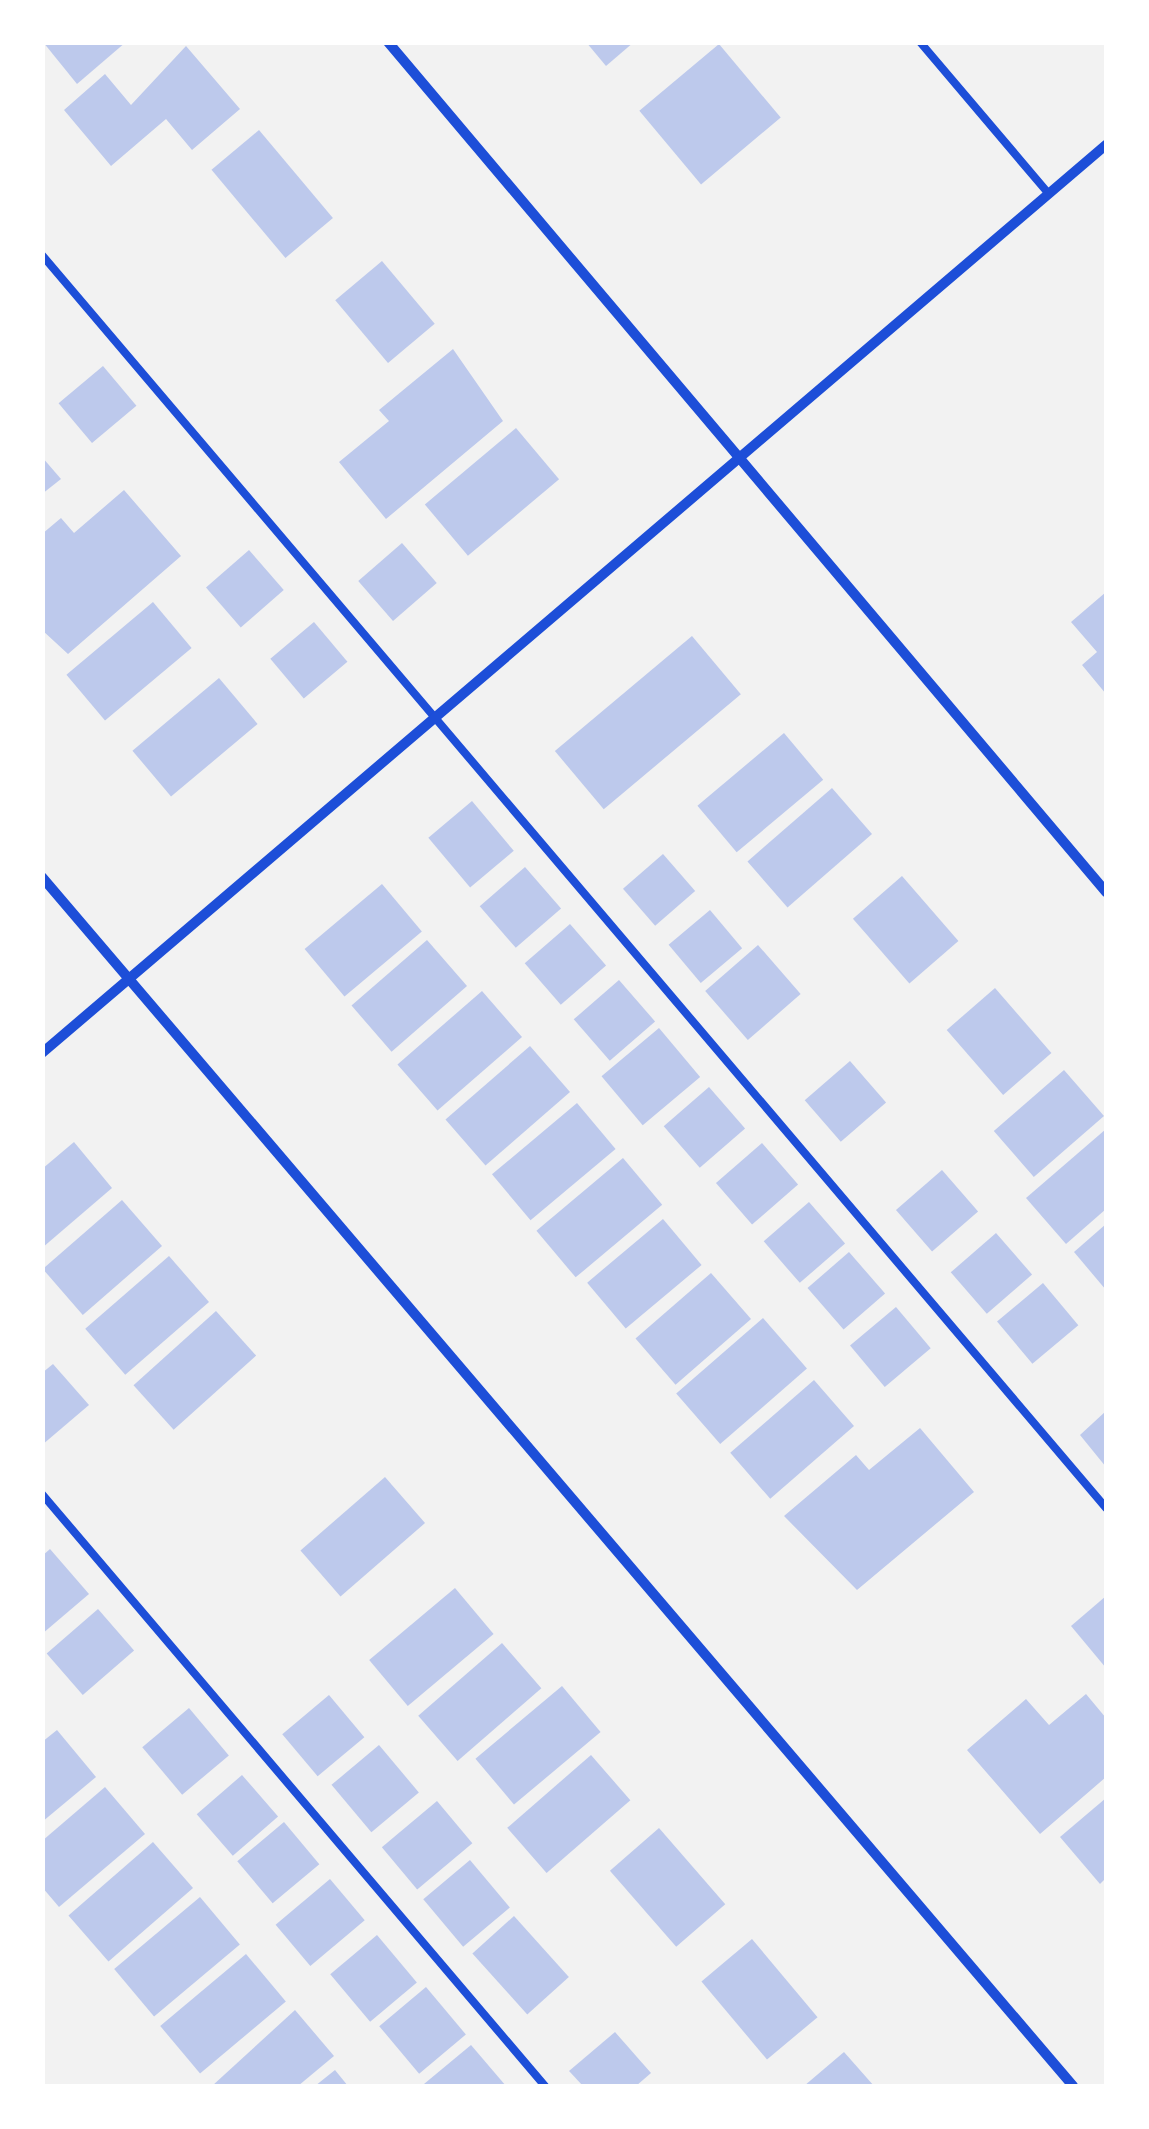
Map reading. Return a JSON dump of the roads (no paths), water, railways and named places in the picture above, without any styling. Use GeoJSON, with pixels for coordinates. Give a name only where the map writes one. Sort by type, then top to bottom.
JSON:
{"type":"FeatureCollection","features":[{"type":"Feature","properties":{"kind":"street"},"geometry":{"type":"LineString","coordinates":[[388,42],[1106,892]]}},
{"type":"Feature","properties":{"kind":"street"},"geometry":{"type":"LineString","coordinates":[[42,1052],[1106,146]]}},
{"type":"Feature","properties":{"kind":"street"},"geometry":{"type":"LineString","coordinates":[[42,877],[1072,2086]]}},
{"type":"Feature","properties":{"kind":"lane"},"geometry":{"type":"LineString","coordinates":[[920,42],[1050,194]]}},
{"type":"Feature","properties":{"kind":"lane"},"geometry":{"type":"LineString","coordinates":[[42,255],[1106,1508]]}},
{"type":"Feature","properties":{"kind":"lane"},"geometry":{"type":"LineString","coordinates":[[42,1494],[545,2086]]}}]}
